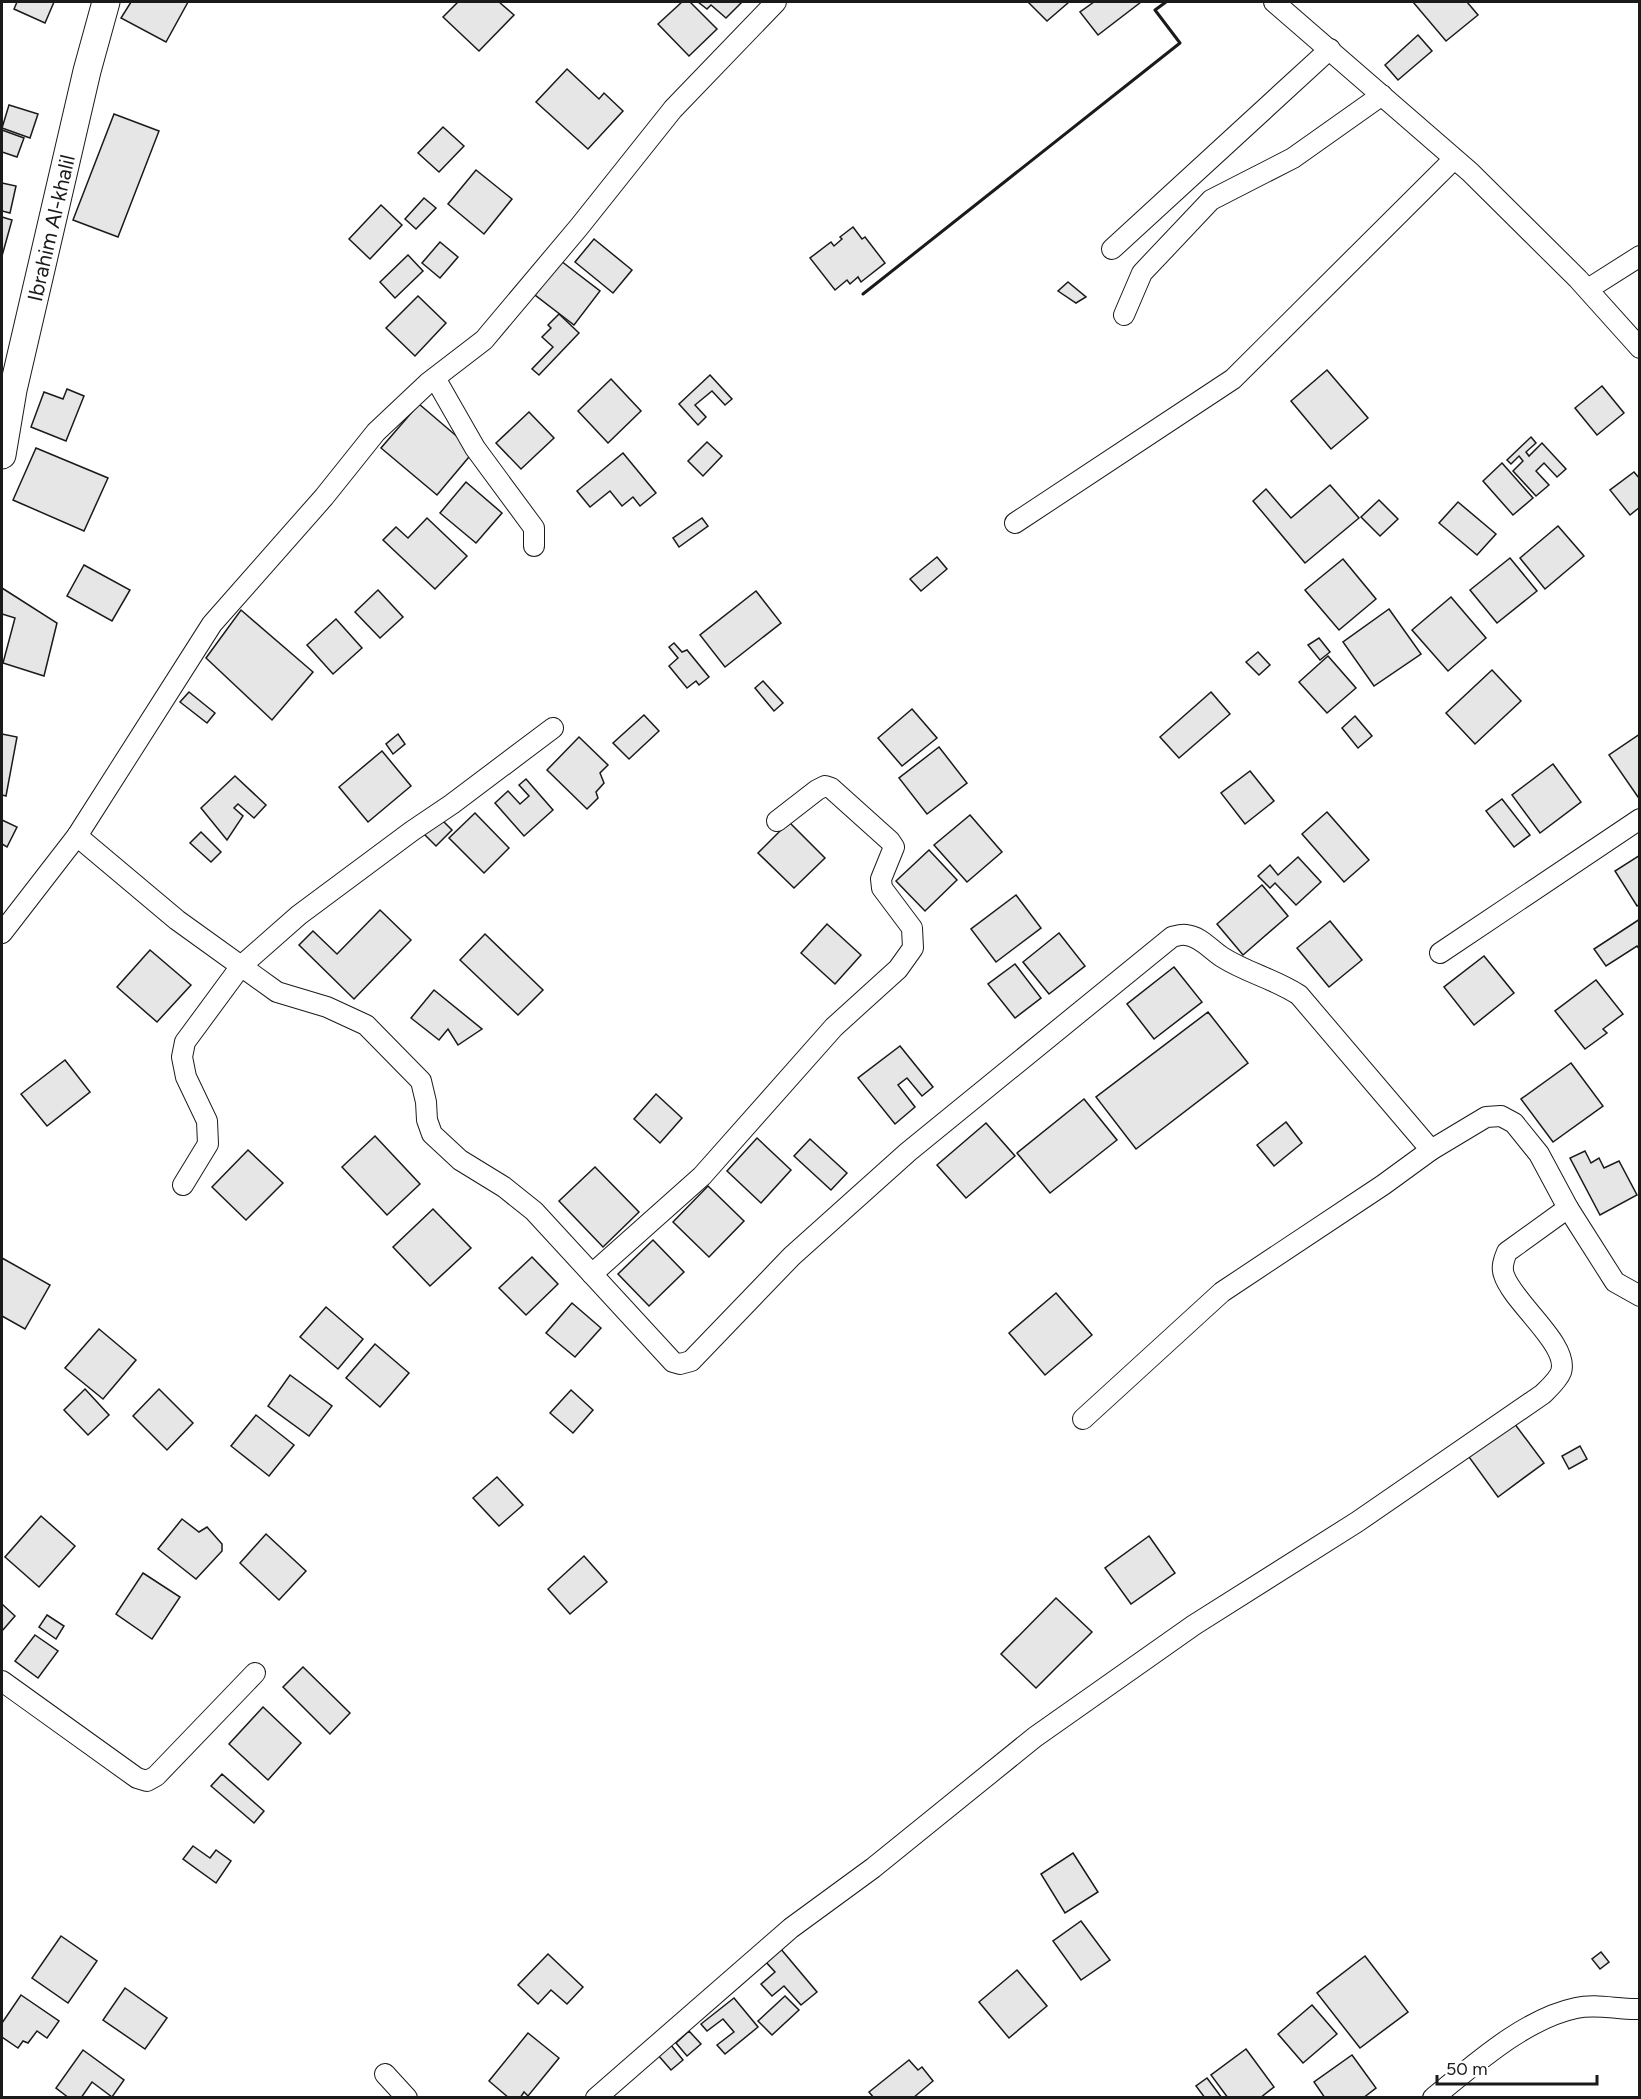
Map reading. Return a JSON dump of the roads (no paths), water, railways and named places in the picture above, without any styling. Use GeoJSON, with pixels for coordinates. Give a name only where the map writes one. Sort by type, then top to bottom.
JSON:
{"type":"FeatureCollection","features":[{"type":"Feature","properties":{"kind":"street","name":"Ibrahim Al-khalil"},"geometry":{"type":"LineString","coordinates":[[2,455],[7,387],[106,2]]}},
{"type":"Feature","properties":{"kind":"street"},"geometry":{"type":"LineString","coordinates":[[2,933],[77,836],[212,624],[324,497],[376,432],[435,378],[484,340],[579,227],[673,109],[776,2]]}},
{"type":"Feature","properties":{"kind":"street"},"geometry":{"type":"LineString","coordinates":[[1274,2],[1455,159],[1588,289],[1640,348]]}},
{"type":"Feature","properties":{"kind":"street"},"geometry":{"type":"LineString","coordinates":[[1112,249],[1330,49]]}},
{"type":"Feature","properties":{"kind":"street"},"geometry":{"type":"LineString","coordinates":[[1124,315],[1142,273],[1211,200],[1293,158],[1382,95]]}},
{"type":"Feature","properties":{"kind":"street"},"geometry":{"type":"LineString","coordinates":[[1015,522],[1233,379],[1455,159]]}},
{"type":"Feature","properties":{"kind":"street"},"geometry":{"type":"LineString","coordinates":[[1588,289],[1640,256]]}},
{"type":"Feature","properties":{"kind":"street"},"geometry":{"type":"LineString","coordinates":[[435,378],[475,448],[534,528],[534,546]]}},
{"type":"Feature","properties":{"kind":"street"},"geometry":{"type":"LineString","coordinates":[[183,1185],[208,1144],[207,1121],[186,1077],[182,1057],[185,1042],[241,966],[299,915],[553,728]]}},
{"type":"Feature","properties":{"kind":"street"},"geometry":{"type":"LineString","coordinates":[[591,1274],[702,1176],[834,1027],[898,969],[913,948],[912,928],[882,888],[881,879],[894,847],[890,841],[831,788],[825,786],[777,821]]}},
{"type":"Feature","properties":{"kind":"street"},"geometry":{"type":"LineString","coordinates":[[1440,952],[1640,819]]}},
{"type":"Feature","properties":{"kind":"street"},"geometry":{"type":"LineString","coordinates":[[77,836],[177,920],[277,992],[327,1006],[366,1025],[421,1082],[426,1102],[427,1120],[432,1134],[460,1160],[504,1187],[534,1211],[672,1362],[680,1364],[691,1360],[792,1256],[908,1152],[1172,937],[1186,934],[1196,938],[1245,971],[1283,985],[1299,996],[1431,1150]]}},
{"type":"Feature","properties":{"kind":"street"},"geometry":{"type":"LineString","coordinates":[[1083,1419],[1222,1292],[1383,1185],[1431,1150],[1486,1117],[1502,1116],[1514,1123],[1539,1154],[1568,1208],[1615,1282],[1640,1296]]}},
{"type":"Feature","properties":{"kind":"street"},"geometry":{"type":"LineString","coordinates":[[596,2097],[791,1928],[873,1868],[1035,1737],[1194,1625],[1357,1522],[1543,1394],[1560,1375],[1563,1362],[1558,1349],[1524,1307],[1503,1274],[1503,1262],[1507,1252],[1568,1208]]}},
{"type":"Feature","properties":{"kind":"street"},"geometry":{"type":"LineString","coordinates":[[2,1681],[136,1778],[147,1781],[156,1776],[255,1673]]}},
{"type":"Feature","properties":{"kind":"street"},"geometry":{"type":"LineString","coordinates":[[1433,2097],[1509,2040],[1554,2014],[1578,2007],[1640,2008]]}},
{"type":"Feature","properties":{"kind":"street"},"geometry":{"type":"LineString","coordinates":[[385,2074],[407,2097]]}}]}
